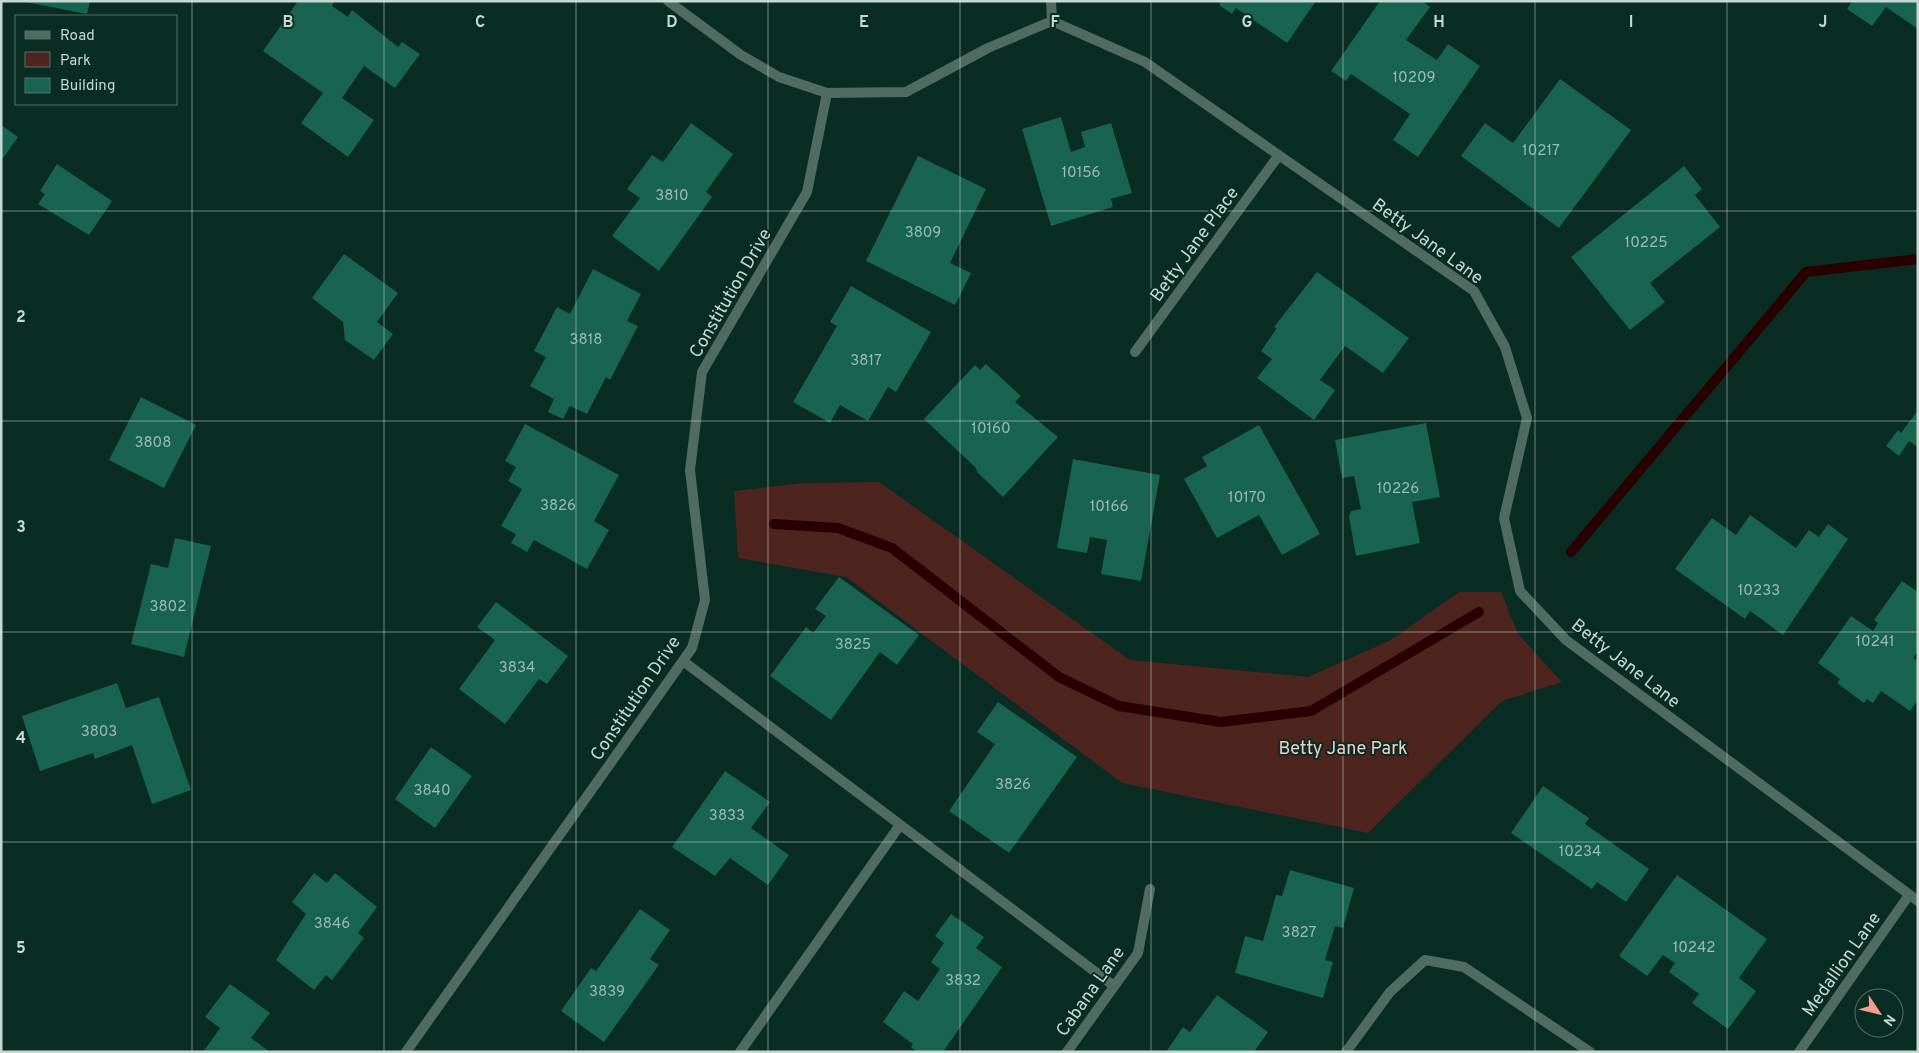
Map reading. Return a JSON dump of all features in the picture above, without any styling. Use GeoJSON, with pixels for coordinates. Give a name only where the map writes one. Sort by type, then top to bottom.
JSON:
{"type":"FeatureCollection","features":[{"type":"Feature","properties":{"kind":"street"},"geometry":{"type":"LineString","coordinates":[[668,1],[741,55],[779,77],[827,93],[906,92],[988,48],[1052,21],[1051,1]]}},
{"type":"Feature","properties":{"kind":"street","name":"Betty Jane Lane"},"geometry":{"type":"LineString","coordinates":[[1052,21],[1145,62],[1474,291],[1505,347],[1527,418],[1504,518],[1520,591],[1566,640],[1913,898]]}},
{"type":"Feature","properties":{"kind":"street","name":"Constitution Drive"},"geometry":{"type":"LineString","coordinates":[[406,1052],[692,648],[705,600],[690,470],[702,372],[807,192],[827,93]]}},
{"type":"Feature","properties":{"kind":"street","name":"Betty Jane Place"},"geometry":{"type":"LineString","coordinates":[[1135,352],[1279,155]]}},
{"type":"Feature","properties":{"kind":"street"},"geometry":{"type":"LineString","coordinates":[[683,661],[1114,986]]}},
{"type":"Feature","properties":{"kind":"street"},"geometry":{"type":"LineString","coordinates":[[740,1052],[900,825]]}},
{"type":"Feature","properties":{"kind":"street","name":"Cabana Lane"},"geometry":{"type":"LineString","coordinates":[[1067,1052],[1138,953],[1150,889]]}},
{"type":"Feature","properties":{"kind":"street","name":"Medallion Lane"},"geometry":{"type":"LineString","coordinates":[[1798,1052],[1913,898]]}},
{"type":"Feature","properties":{"kind":"street"},"geometry":{"type":"LineString","coordinates":[[1346,1052],[1390,992],[1425,960],[1464,967],[1590,1052]]}},
{"type":"Feature","properties":{"kind":"green space","name":"Betty Jane Park"},"geometry":{"type":"Polygon","coordinates":[[[879,482],[1130,660],[1308,677],[1391,640],[1459,592],[1501,592],[1518,634],[1562,682],[1502,701],[1368,833],[1122,783],[846,577],[738,558],[734,491],[802,483],[879,482]]]}},
{"type":"Feature","properties":{"kind":"building"},"geometry":{"type":"Polygon","coordinates":[[[21,1],[90,1],[87,14],[21,1]]]}},
{"type":"Feature","properties":{"kind":"building"},"geometry":{"type":"Polygon","coordinates":[[[298,1],[335,1],[332,6],[348,17],[352,10],[398,47],[402,42],[420,54],[395,88],[364,66],[342,98],[374,120],[348,157],[301,123],[323,93],[263,51],[298,1]]]}},
{"type":"Feature","properties":{"kind":"building"},"geometry":{"type":"Polygon","coordinates":[[[1222,1],[1316,1],[1287,43],[1236,8],[1232,14],[1219,5],[1222,1]]]}},
{"type":"Feature","properties":{"kind":"building"},"geometry":{"type":"Polygon","coordinates":[[[1380,1],[1422,1],[1430,7],[1406,40],[1437,60],[1448,44],[1480,66],[1418,157],[1393,140],[1410,114],[1351,74],[1346,81],[1331,71],[1380,1]]]}},
{"type":"Feature","properties":{"kind":"building"},"geometry":{"type":"Polygon","coordinates":[[[1852,1],[1918,1],[1918,29],[1886,7],[1872,26],[1847,9],[1852,1]]]}},
{"type":"Feature","properties":{"kind":"building"},"geometry":{"type":"Polygon","coordinates":[[[1560,79],[1631,130],[1559,228],[1461,156],[1485,123],[1513,143],[1560,79]]]}},
{"type":"Feature","properties":{"kind":"building"},"geometry":{"type":"Polygon","coordinates":[[[1061,117],[1071,152],[1085,147],[1081,132],[1111,123],[1132,193],[1111,199],[1113,207],[1051,226],[1022,129],[1061,117]]]}},
{"type":"Feature","properties":{"kind":"building"},"geometry":{"type":"Polygon","coordinates":[[[691,123],[733,154],[706,192],[712,197],[659,271],[612,236],[640,198],[627,189],[652,155],[663,162],[691,123]]]}},
{"type":"Feature","properties":{"kind":"building"},"geometry":{"type":"Polygon","coordinates":[[[1,125],[18,137],[1,161],[1,125]]]}},
{"type":"Feature","properties":{"kind":"building"},"geometry":{"type":"Polygon","coordinates":[[[918,156],[986,189],[950,263],[971,273],[955,305],[866,261],[918,156]]]}},
{"type":"Feature","properties":{"kind":"building"},"geometry":{"type":"Polygon","coordinates":[[[57,164],[112,201],[89,235],[38,204],[45,194],[40,191],[57,164]]]}},
{"type":"Feature","properties":{"kind":"building"},"geometry":{"type":"Polygon","coordinates":[[[1684,166],[1702,189],[1695,195],[1720,227],[1650,283],[1665,302],[1630,330],[1571,257],[1684,166]]]}},
{"type":"Feature","properties":{"kind":"building"},"geometry":{"type":"Polygon","coordinates":[[[344,254],[398,293],[377,322],[393,334],[374,360],[345,340],[343,322],[312,298],[344,254]]]}},
{"type":"Feature","properties":{"kind":"building"},"geometry":{"type":"Polygon","coordinates":[[[593,269],[641,294],[627,321],[638,326],[610,380],[606,377],[587,414],[570,406],[563,419],[548,412],[554,399],[530,386],[546,357],[534,351],[557,307],[570,314],[593,269]]]}},
{"type":"Feature","properties":{"kind":"building"},"geometry":{"type":"Polygon","coordinates":[[[1317,272],[1409,338],[1383,373],[1345,346],[1320,380],[1335,390],[1314,420],[1257,378],[1272,359],[1261,351],[1277,328],[1274,327],[1317,272]]]}},
{"type":"Feature","properties":{"kind":"building"},"geometry":{"type":"Polygon","coordinates":[[[851,286],[931,332],[896,392],[888,387],[868,421],[840,405],[830,423],[793,402],[837,326],[830,322],[851,286]]]}},
{"type":"Feature","properties":{"kind":"building"},"geometry":{"type":"Polygon","coordinates":[[[986,364],[1021,396],[1015,402],[1058,437],[1003,497],[977,472],[976,468],[924,419],[975,365],[980,370],[986,364]]]}},
{"type":"Feature","properties":{"kind":"building"},"geometry":{"type":"Polygon","coordinates":[[[141,397],[196,425],[164,488],[109,460],[141,397]]]}},
{"type":"Feature","properties":{"kind":"building"},"geometry":{"type":"Polygon","coordinates":[[[1918,410],[1918,447],[1909,441],[1899,456],[1886,446],[1898,430],[1901,433],[1918,410]]]}},
{"type":"Feature","properties":{"kind":"building"},"geometry":{"type":"Polygon","coordinates":[[[1426,423],[1440,497],[1412,502],[1420,543],[1356,556],[1349,517],[1351,511],[1361,509],[1354,476],[1342,478],[1335,440],[1426,423]]]}},
{"type":"Feature","properties":{"kind":"building"},"geometry":{"type":"Polygon","coordinates":[[[525,424],[619,475],[594,521],[609,530],[587,569],[534,540],[527,552],[511,543],[516,534],[501,526],[522,489],[508,481],[516,467],[505,461],[525,424]]]}},
{"type":"Feature","properties":{"kind":"building"},"geometry":{"type":"Polygon","coordinates":[[[1259,425],[1320,534],[1282,555],[1259,515],[1217,538],[1184,479],[1207,466],[1202,457],[1259,425]]]}},
{"type":"Feature","properties":{"kind":"building"},"geometry":{"type":"Polygon","coordinates":[[[1073,459],[1160,475],[1141,581],[1101,574],[1107,540],[1090,537],[1087,553],[1057,548],[1073,459]]]}},
{"type":"Feature","properties":{"kind":"building"},"geometry":{"type":"Polygon","coordinates":[[[1750,515],[1796,548],[1809,530],[1819,537],[1828,524],[1848,539],[1783,635],[1750,611],[1745,619],[1675,569],[1712,518],[1736,535],[1750,515]]]}},
{"type":"Feature","properties":{"kind":"building"},"geometry":{"type":"Polygon","coordinates":[[[175,538],[211,546],[184,657],[131,644],[151,564],[168,568],[175,538]]]}},
{"type":"Feature","properties":{"kind":"building"},"geometry":{"type":"Polygon","coordinates":[[[839,577],[919,635],[897,665],[880,652],[831,720],[770,676],[806,627],[813,633],[826,616],[815,609],[839,577]]]}},
{"type":"Feature","properties":{"kind":"building"},"geometry":{"type":"Polygon","coordinates":[[[1902,581],[1918,592],[1918,651],[1913,658],[1918,661],[1918,700],[1910,711],[1881,691],[1873,703],[1867,699],[1864,703],[1837,683],[1840,679],[1818,663],[1851,616],[1873,631],[1878,623],[1874,620],[1902,581]]]}},
{"type":"Feature","properties":{"kind":"building"},"geometry":{"type":"Polygon","coordinates":[[[496,602],[568,656],[547,684],[539,679],[505,724],[459,689],[495,640],[477,627],[496,602]]]}},
{"type":"Feature","properties":{"kind":"building"},"geometry":{"type":"Polygon","coordinates":[[[117,683],[126,708],[159,697],[191,790],[152,804],[132,745],[95,759],[93,753],[40,771],[22,716],[117,683]]]}},
{"type":"Feature","properties":{"kind":"building"},"geometry":{"type":"Polygon","coordinates":[[[998,702],[1077,757],[1009,853],[949,811],[995,744],[977,732],[998,702]]]}},
{"type":"Feature","properties":{"kind":"building"},"geometry":{"type":"Polygon","coordinates":[[[431,747],[472,776],[435,828],[395,799],[431,747]]]}},
{"type":"Feature","properties":{"kind":"building"},"geometry":{"type":"Polygon","coordinates":[[[725,771],[770,802],[751,828],[789,855],[768,885],[730,858],[715,876],[672,847],[725,771]]]}},
{"type":"Feature","properties":{"kind":"building"},"geometry":{"type":"Polygon","coordinates":[[[1543,786],[1589,818],[1585,824],[1649,869],[1626,902],[1597,882],[1592,889],[1511,833],[1543,786]]]}},
{"type":"Feature","properties":{"kind":"building"},"geometry":{"type":"Polygon","coordinates":[[[1290,870],[1354,888],[1343,928],[1335,926],[1325,960],[1333,962],[1323,998],[1235,973],[1245,936],[1263,941],[1276,895],[1282,896],[1290,870]]]}},
{"type":"Feature","properties":{"kind":"building"},"geometry":{"type":"Polygon","coordinates":[[[314,873],[327,883],[335,873],[377,907],[358,933],[364,938],[332,980],[326,975],[314,990],[276,960],[306,914],[292,902],[314,873]]]}},
{"type":"Feature","properties":{"kind":"building"},"geometry":{"type":"Polygon","coordinates":[[[1677,875],[1767,939],[1739,978],[1756,991],[1728,1029],[1692,1003],[1699,994],[1669,972],[1675,963],[1663,955],[1647,976],[1619,956],[1677,875]]]}},
{"type":"Feature","properties":{"kind":"building"},"geometry":{"type":"Polygon","coordinates":[[[640,909],[670,930],[650,959],[659,965],[604,1042],[561,1011],[591,968],[596,971],[640,909]]]}},
{"type":"Feature","properties":{"kind":"building"},"geometry":{"type":"Polygon","coordinates":[[[951,914],[984,937],[976,948],[1002,967],[943,1052],[917,1052],[911,1047],[913,1044],[883,1022],[904,991],[918,1001],[940,969],[931,962],[944,943],[935,936],[951,914]]]}},
{"type":"Feature","properties":{"kind":"building"},"geometry":{"type":"Polygon","coordinates":[[[230,984],[270,1013],[251,1038],[270,1052],[203,1052],[220,1028],[205,1017],[230,984]]]}},
{"type":"Feature","properties":{"kind":"building"},"geometry":{"type":"Polygon","coordinates":[[[1217,995],[1268,1032],[1254,1052],[1166,1052],[1183,1027],[1190,1032],[1217,995]]]}},
{"type":"Feature","properties":{"kind":"waterway"},"geometry":{"type":"LineString","coordinates":[[1571,552],[1806,272],[1918,259]]}},
{"type":"Feature","properties":{"kind":"waterway"},"geometry":{"type":"LineString","coordinates":[[774,524],[838,528],[892,548],[1059,677],[1119,706],[1221,722],[1311,711],[1479,612]]}}]}
